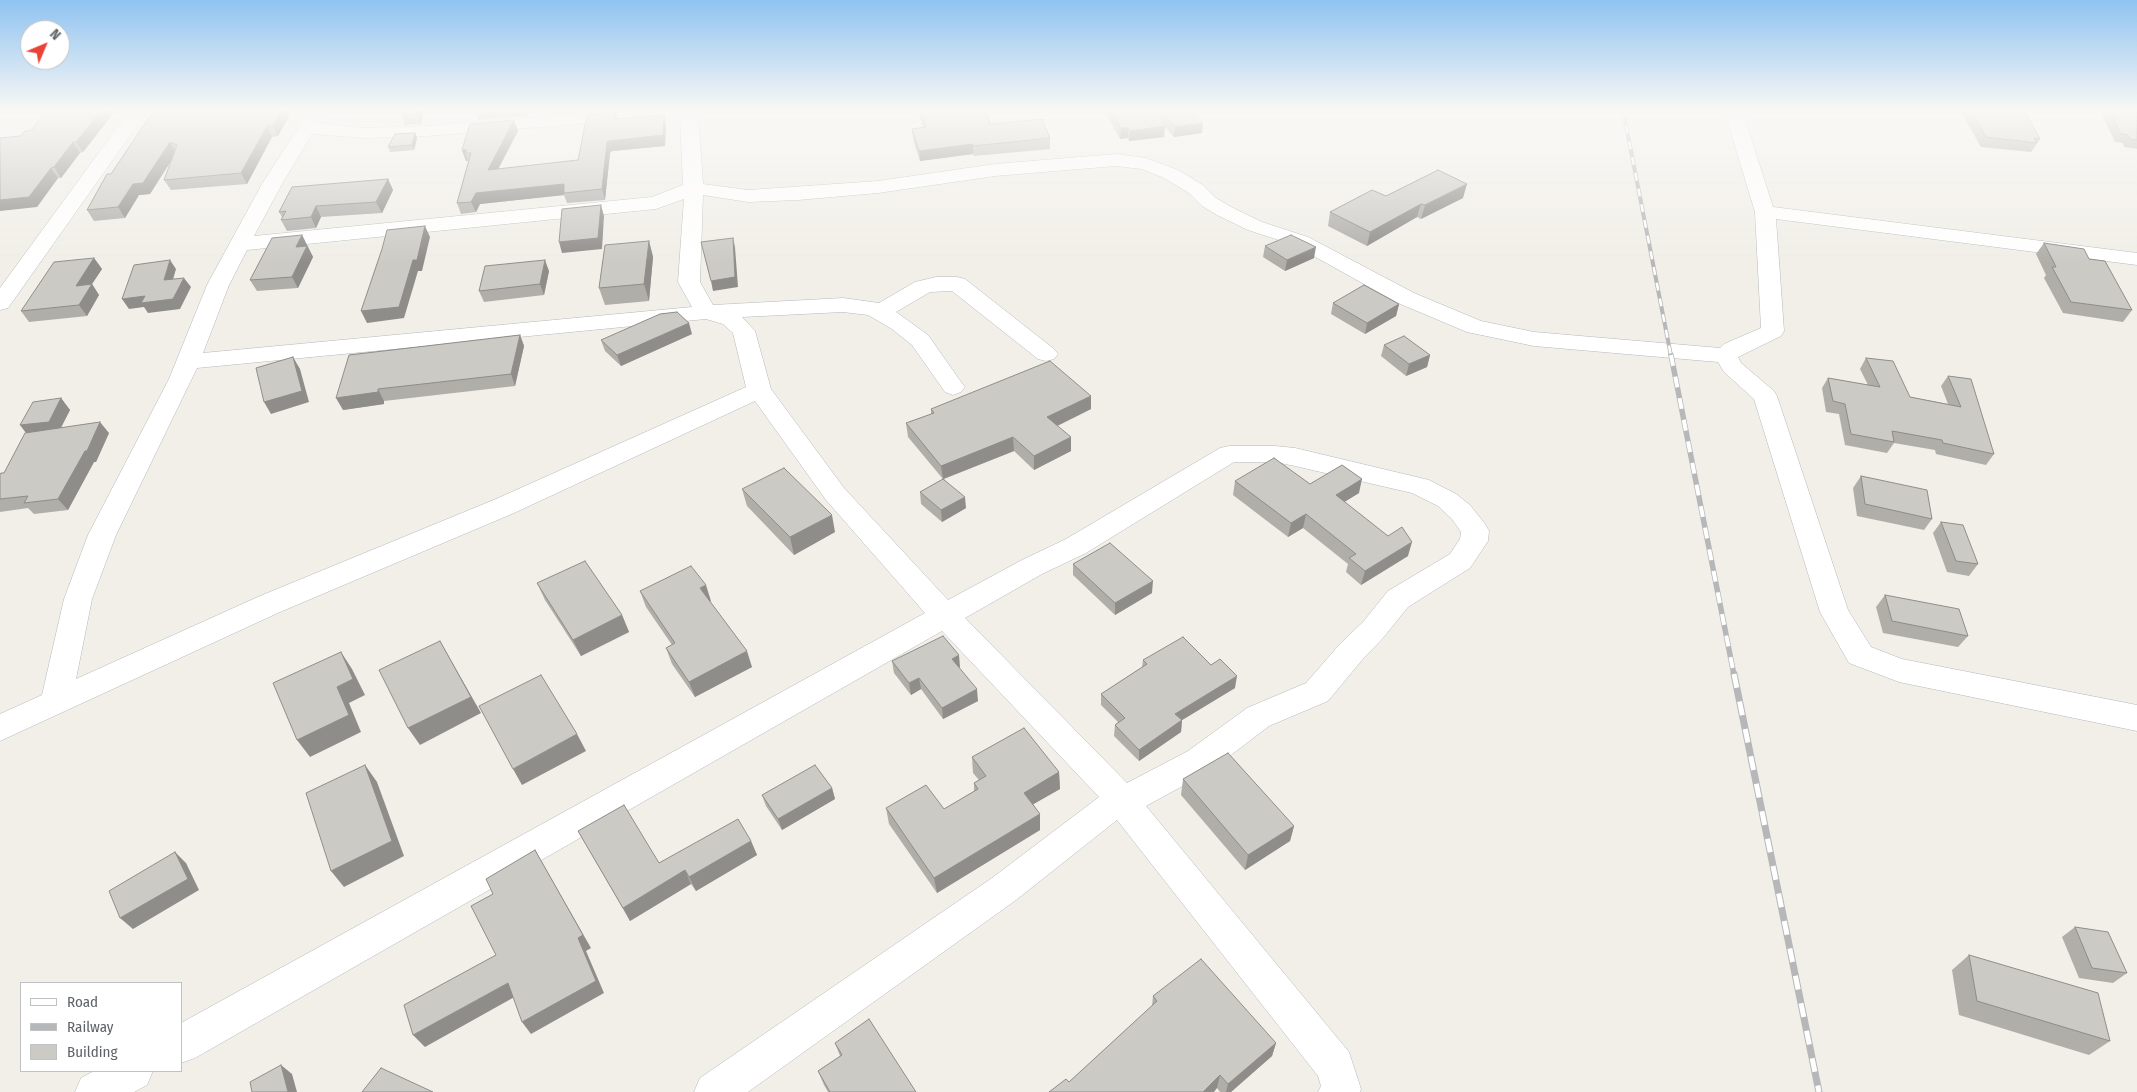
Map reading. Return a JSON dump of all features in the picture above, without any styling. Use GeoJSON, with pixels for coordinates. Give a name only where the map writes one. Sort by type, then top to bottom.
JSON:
{"type":"FeatureCollection","features":[{"type":"Feature","properties":{"kind":"street"},"geometry":{"type":"LineString","coordinates":[[0,303],[102,161]]}},
{"type":"Feature","properties":{"kind":"street"},"geometry":{"type":"LineString","coordinates":[[56,702],[78,599],[102,535],[181,379],[218,285],[285,161]]}},
{"type":"Feature","properties":{"kind":"street"},"geometry":{"type":"LineString","coordinates":[[692,161],[693,201],[690,282],[694,294],[707,312],[731,319],[744,331],[759,390],[835,494],[946,616],[1104,779],[1123,802],[1335,1066],[1341,1089],[1338,1092]]}},
{"type":"Feature","properties":{"kind":"street"},"geometry":{"type":"LineString","coordinates":[[241,244],[656,203],[878,187],[995,170],[1086,161]]}},
{"type":"Feature","properties":{"kind":"street"},"geometry":{"type":"LineString","coordinates":[[1123,161],[1146,164],[1171,174],[1196,189],[1209,202],[1224,211],[1255,226],[1302,241],[1406,298],[1474,327],[1534,339],[1726,356]]}},
{"type":"Feature","properties":{"kind":"street"},"geometry":{"type":"LineString","coordinates":[[1726,356],[1732,349],[1773,330],[1765,212],[1749,161]]}},
{"type":"Feature","properties":{"kind":"street"},"geometry":{"type":"LineString","coordinates":[[1765,212],[2137,259]]}},
{"type":"Feature","properties":{"kind":"street"},"geometry":{"type":"LineString","coordinates":[[880,312],[923,287],[936,284],[957,284],[1046,354]]}},
{"type":"Feature","properties":{"kind":"street"},"geometry":{"type":"LineString","coordinates":[[187,362],[707,312],[843,305],[874,309],[900,324],[920,340],[953,387]]}},
{"type":"Feature","properties":{"kind":"street"},"geometry":{"type":"LineString","coordinates":[[1726,356],[1732,367],[1765,396],[1834,612],[1860,655],[1899,670],[2135,721]]}},
{"type":"Feature","properties":{"kind":"street"},"geometry":{"type":"LineString","coordinates":[[0,728],[270,604],[505,506],[759,390]]}},
{"type":"Feature","properties":{"kind":"street"},"geometry":{"type":"LineString","coordinates":[[182,1043],[1032,567],[1076,546],[1229,454],[1295,457],[1420,486],[1447,500],[1462,512],[1475,531],[1474,541],[1460,561],[1398,599],[1374,630],[1351,652],[1317,692],[1258,717],[1199,761],[1105,810],[1004,889],[714,1092]]}},
{"type":"Feature","properties":{"kind":"street"},"geometry":{"type":"LineString","coordinates":[[95,1092],[131,1072]]}},
{"type":"Feature","properties":{"kind":"building"},"geometry":{"type":"Polygon","coordinates":[[[0,161],[59,161],[29,197],[0,200],[0,161]]]}},
{"type":"Feature","properties":{"kind":"building"},"geometry":{"type":"Polygon","coordinates":[[[120,161],[158,161],[143,183],[133,184],[118,207],[87,210],[107,174],[111,174],[120,161]]]}},
{"type":"Feature","properties":{"kind":"building"},"geometry":{"type":"Polygon","coordinates":[[[171,161],[248,161],[241,173],[164,180],[171,161]]]}},
{"type":"Feature","properties":{"kind":"building"},"geometry":{"type":"Polygon","coordinates":[[[469,161],[493,161],[488,170],[569,161],[605,161],[602,189],[564,193],[564,184],[476,193],[471,202],[457,203],[469,161]]]}},
{"type":"Feature","properties":{"kind":"building"},"geometry":{"type":"Polygon","coordinates":[[[1438,170],[1467,184],[1425,205],[1421,204],[1370,232],[1330,212],[1372,190],[1386,196],[1438,170]]]}},
{"type":"Feature","properties":{"kind":"building"},"geometry":{"type":"Polygon","coordinates":[[[388,179],[376,202],[316,206],[311,217],[281,220],[286,211],[279,212],[292,187],[388,179]]]}},
{"type":"Feature","properties":{"kind":"building"},"geometry":{"type":"Polygon","coordinates":[[[601,205],[598,238],[559,242],[562,209],[601,205]]]}},
{"type":"Feature","properties":{"kind":"building"},"geometry":{"type":"Polygon","coordinates":[[[425,226],[417,260],[413,260],[399,307],[361,311],[387,230],[425,226]]]}},
{"type":"Feature","properties":{"kind":"building"},"geometry":{"type":"Polygon","coordinates":[[[302,235],[296,247],[307,246],[292,277],[250,280],[272,238],[302,235]]]}},
{"type":"Feature","properties":{"kind":"building"},"geometry":{"type":"Polygon","coordinates":[[[1291,235],[1316,247],[1287,260],[1265,246],[1291,235]]]}},
{"type":"Feature","properties":{"kind":"building"},"geometry":{"type":"Polygon","coordinates":[[[733,238],[735,277],[711,281],[701,242],[733,238]]]}},
{"type":"Feature","properties":{"kind":"building"},"geometry":{"type":"Polygon","coordinates":[[[649,241],[644,284],[599,288],[605,245],[649,241]]]}},
{"type":"Feature","properties":{"kind":"building"},"geometry":{"type":"Polygon","coordinates":[[[2044,243],[2084,249],[2089,259],[2105,261],[2132,310],[2071,302],[2052,267],[2056,267],[2044,243]]]}},
{"type":"Feature","properties":{"kind":"building"},"geometry":{"type":"Polygon","coordinates":[[[94,258],[76,286],[92,284],[79,305],[21,311],[54,262],[94,258]]]}},
{"type":"Feature","properties":{"kind":"building"},"geometry":{"type":"Polygon","coordinates":[[[170,260],[164,280],[184,278],[173,299],[141,303],[145,296],[122,299],[134,265],[170,260]]]}},
{"type":"Feature","properties":{"kind":"building"},"geometry":{"type":"Polygon","coordinates":[[[545,260],[540,284],[479,291],[485,266],[545,260]]]}},
{"type":"Feature","properties":{"kind":"building"},"geometry":{"type":"Polygon","coordinates":[[[1364,285],[1399,304],[1367,323],[1333,303],[1364,285]]]}},
{"type":"Feature","properties":{"kind":"building"},"geometry":{"type":"Polygon","coordinates":[[[677,312],[689,323],[617,355],[601,340],[660,314],[677,312]]]}},
{"type":"Feature","properties":{"kind":"building"},"geometry":{"type":"Polygon","coordinates":[[[520,335],[511,374],[378,389],[378,392],[336,398],[349,355],[520,335]]]}},
{"type":"Feature","properties":{"kind":"building"},"geometry":{"type":"Polygon","coordinates":[[[1404,336],[1430,355],[1409,364],[1384,345],[1404,336]]]}},
{"type":"Feature","properties":{"kind":"building"},"geometry":{"type":"Polygon","coordinates":[[[293,357],[302,391],[264,402],[256,368],[293,357]]]}},
{"type":"Feature","properties":{"kind":"building"},"geometry":{"type":"Polygon","coordinates":[[[1866,358],[1893,361],[1910,397],[1961,407],[1948,376],[1971,379],[1994,454],[1943,443],[1942,440],[1892,431],[1894,442],[1851,434],[1845,404],[1833,401],[1828,378],[1880,387],[1866,358]]]}},
{"type":"Feature","properties":{"kind":"building"},"geometry":{"type":"Polygon","coordinates":[[[1050,361],[1091,396],[1047,417],[1071,437],[1034,456],[1013,437],[941,466],[906,423],[934,413],[931,409],[1050,361]]]}},
{"type":"Feature","properties":{"kind":"building"},"geometry":{"type":"Polygon","coordinates":[[[61,398],[49,422],[20,425],[33,402],[61,398]]]}},
{"type":"Feature","properties":{"kind":"building"},"geometry":{"type":"Polygon","coordinates":[[[100,422],[87,451],[85,451],[58,499],[24,503],[28,496],[0,499],[0,474],[4,473],[25,433],[100,422]]]}},
{"type":"Feature","properties":{"kind":"building"},"geometry":{"type":"Polygon","coordinates":[[[1274,458],[1310,484],[1342,465],[1362,479],[1336,495],[1388,536],[1402,527],[1412,542],[1365,571],[1349,558],[1356,554],[1306,514],[1291,523],[1235,481],[1274,458]]]}},
{"type":"Feature","properties":{"kind":"building"},"geometry":{"type":"Polygon","coordinates":[[[784,468],[832,515],[790,537],[742,489],[784,468]]]}},
{"type":"Feature","properties":{"kind":"building"},"geometry":{"type":"Polygon","coordinates":[[[1861,476],[1927,490],[1932,519],[1865,504],[1861,476]]]}},
{"type":"Feature","properties":{"kind":"building"},"geometry":{"type":"Polygon","coordinates":[[[943,479],[965,497],[941,510],[920,492],[943,479]]]}},
{"type":"Feature","properties":{"kind":"building"},"geometry":{"type":"Polygon","coordinates":[[[1941,522],[1963,525],[1978,564],[1956,561],[1941,522]]]}},
{"type":"Feature","properties":{"kind":"building"},"geometry":{"type":"Polygon","coordinates":[[[1110,543],[1153,581],[1115,603],[1073,564],[1110,543]]]}},
{"type":"Feature","properties":{"kind":"building"},"geometry":{"type":"Polygon","coordinates":[[[585,561],[622,615],[573,640],[537,583],[585,561]]]}},
{"type":"Feature","properties":{"kind":"building"},"geometry":{"type":"Polygon","coordinates":[[[691,566],[706,585],[700,588],[747,651],[689,682],[666,648],[675,643],[640,591],[691,566]]]}},
{"type":"Feature","properties":{"kind":"building"},"geometry":{"type":"Polygon","coordinates":[[[1885,595],[1959,609],[1968,636],[1892,621],[1885,595]]]}},
{"type":"Feature","properties":{"kind":"building"},"geometry":{"type":"Polygon","coordinates":[[[943,636],[959,655],[952,659],[977,689],[942,708],[919,678],[909,683],[892,661],[943,636]]]}},
{"type":"Feature","properties":{"kind":"building"},"geometry":{"type":"Polygon","coordinates":[[[1183,637],[1211,665],[1220,659],[1237,676],[1175,714],[1182,720],[1139,750],[1115,725],[1125,718],[1101,694],[1147,664],[1143,660],[1183,637]]]}},
{"type":"Feature","properties":{"kind":"building"},"geometry":{"type":"Polygon","coordinates":[[[440,641],[471,697],[408,728],[379,670],[440,641]]]}},
{"type":"Feature","properties":{"kind":"building"},"geometry":{"type":"Polygon","coordinates":[[[341,652],[353,679],[337,687],[349,715],[297,740],[273,683],[341,652]]]}},
{"type":"Feature","properties":{"kind":"building"},"geometry":{"type":"Polygon","coordinates":[[[541,675],[577,734],[513,769],[479,706],[541,675]]]}},
{"type":"Feature","properties":{"kind":"building"},"geometry":{"type":"Polygon","coordinates":[[[1024,728],[1059,772],[1024,793],[1040,814],[934,878],[886,808],[926,785],[944,809],[978,789],[974,783],[986,776],[972,757],[1024,728]]]}},
{"type":"Feature","properties":{"kind":"building"},"geometry":{"type":"Polygon","coordinates":[[[1228,753],[1294,826],[1248,855],[1183,779],[1228,753]]]}},
{"type":"Feature","properties":{"kind":"building"},"geometry":{"type":"Polygon","coordinates":[[[365,765],[392,841],[331,871],[306,793],[365,765]]]}},
{"type":"Feature","properties":{"kind":"building"},"geometry":{"type":"Polygon","coordinates":[[[815,765],[832,788],[778,819],[762,795],[815,765]]]}},
{"type":"Feature","properties":{"kind":"building"},"geometry":{"type":"Polygon","coordinates":[[[624,805],[659,863],[738,819],[751,841],[689,877],[685,870],[623,908],[578,831],[624,805]]]}},
{"type":"Feature","properties":{"kind":"building"},"geometry":{"type":"Polygon","coordinates":[[[535,850],[583,935],[578,938],[596,981],[522,1022],[508,983],[413,1035],[404,1005],[496,955],[471,906],[493,894],[486,879],[535,850]]]}},
{"type":"Feature","properties":{"kind":"building"},"geometry":{"type":"Polygon","coordinates":[[[175,852],[188,879],[120,918],[109,891],[175,852]]]}},
{"type":"Feature","properties":{"kind":"building"},"geometry":{"type":"Polygon","coordinates":[[[2075,927],[2108,932],[2127,973],[2092,968],[2075,927]]]}},
{"type":"Feature","properties":{"kind":"building"},"geometry":{"type":"Polygon","coordinates":[[[1969,955],[2098,993],[2110,1041],[1977,1001],[1969,955]]]}},
{"type":"Feature","properties":{"kind":"building"},"geometry":{"type":"Polygon","coordinates":[[[1201,959],[1276,1043],[1228,1084],[1220,1075],[1203,1092],[1049,1092],[1066,1079],[1069,1082],[1157,1001],[1153,996],[1201,959]]]}},
{"type":"Feature","properties":{"kind":"building"},"geometry":{"type":"Polygon","coordinates":[[[869,1019],[916,1092],[830,1092],[818,1071],[842,1055],[835,1043],[869,1019]]]}},
{"type":"Feature","properties":{"kind":"building"},"geometry":{"type":"Polygon","coordinates":[[[281,1065],[288,1092],[252,1092],[250,1082],[281,1065]]]}},
{"type":"Feature","properties":{"kind":"building"},"geometry":{"type":"Polygon","coordinates":[[[381,1068],[433,1092],[362,1092],[381,1068]]]}},
{"type":"Feature","properties":{"kind":"railway"},"geometry":{"type":"LineString","coordinates":[[1633,161],[1671,356]]}},
{"type":"Feature","properties":{"kind":"railway"},"geometry":{"type":"LineString","coordinates":[[1671,355],[1734,675]]}},
{"type":"Feature","properties":{"kind":"railway"},"geometry":{"type":"LineString","coordinates":[[1734,674],[1819,1092]]}}]}
